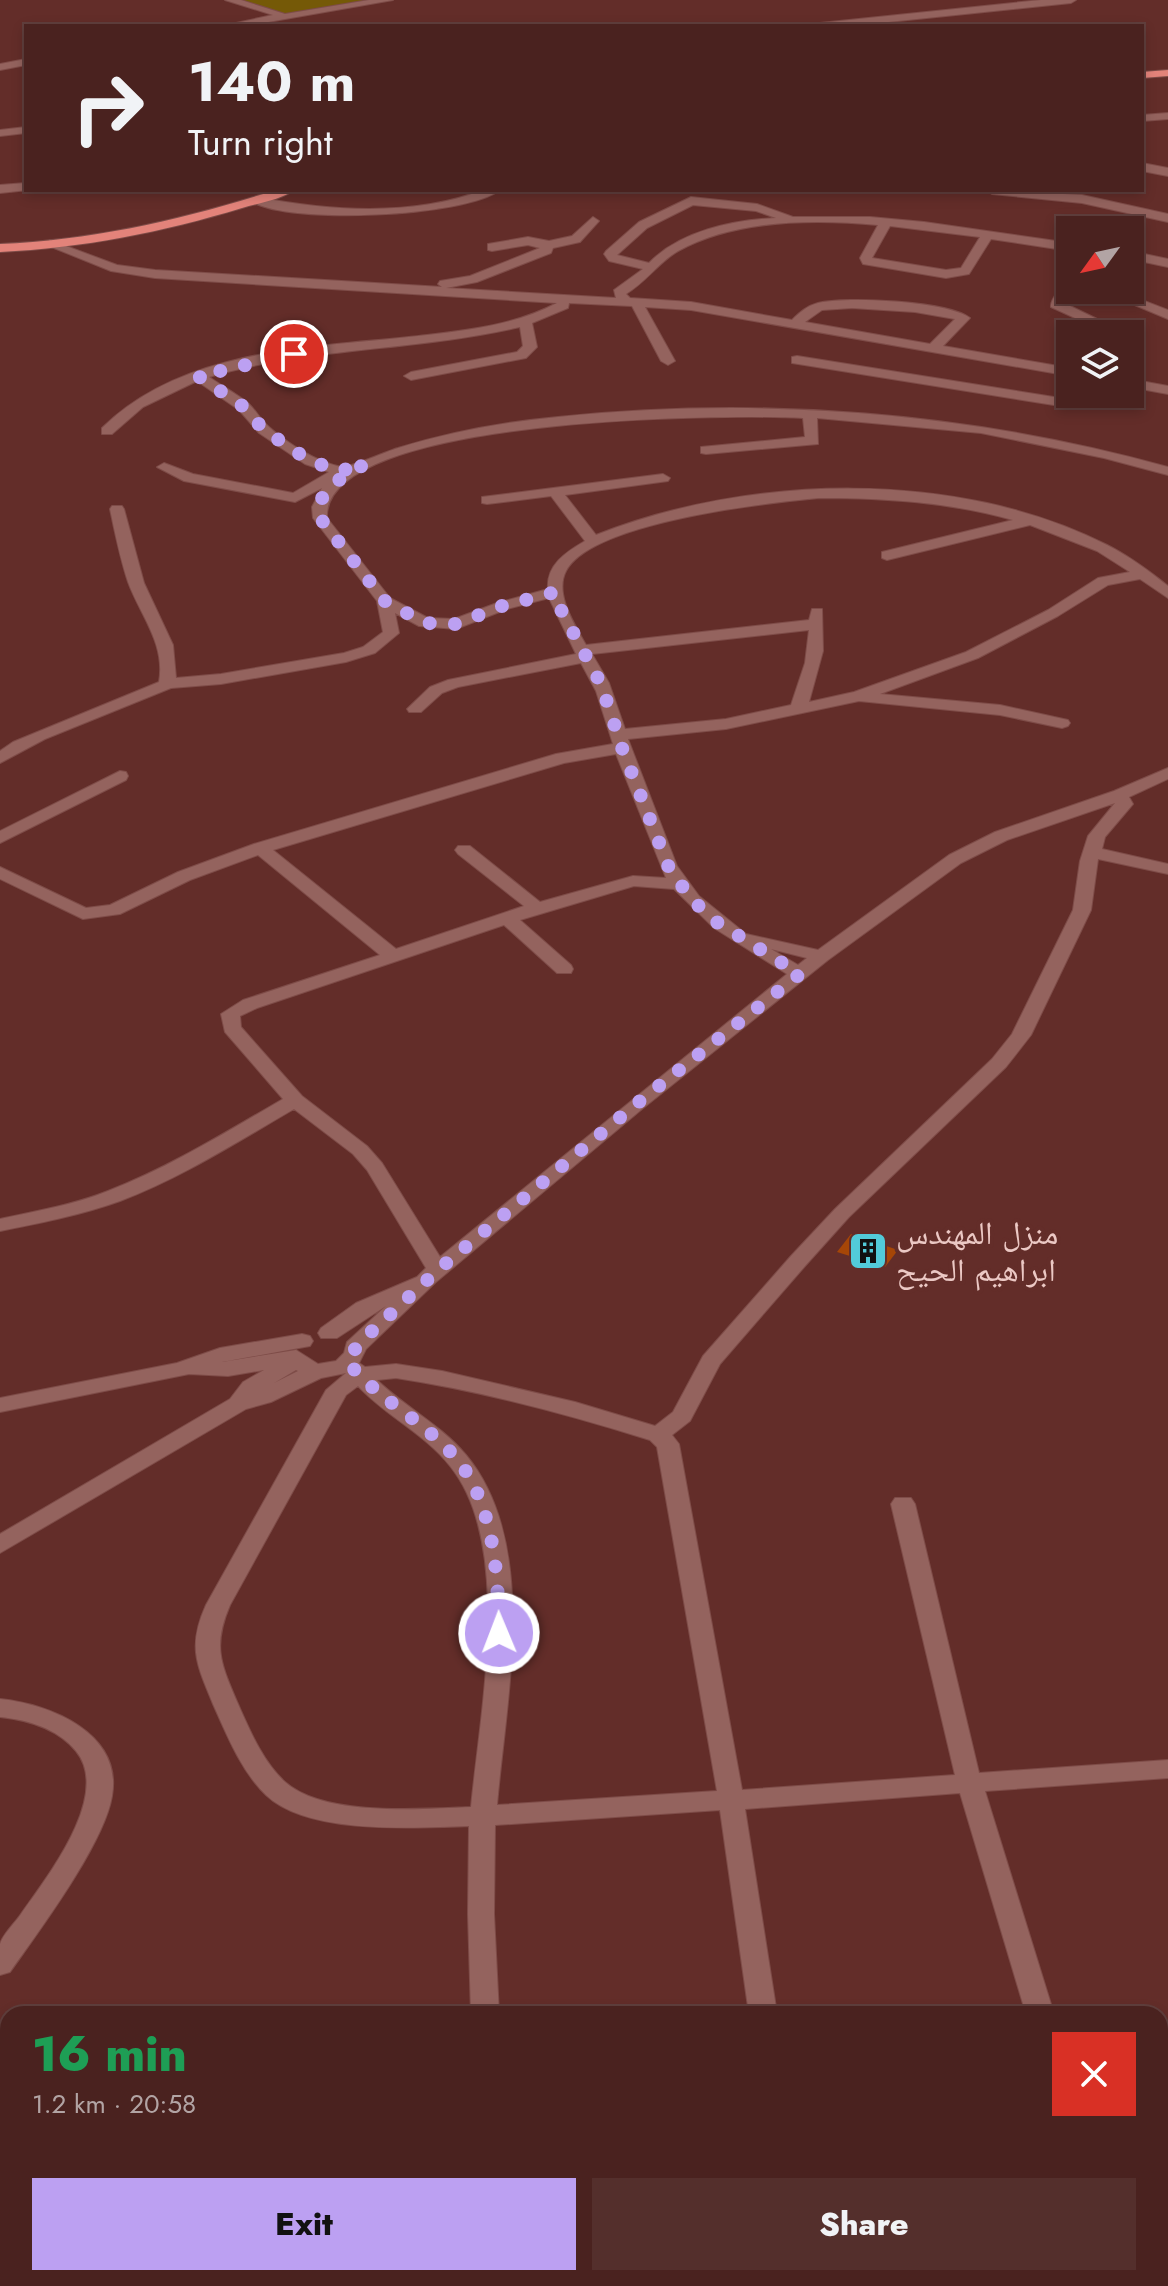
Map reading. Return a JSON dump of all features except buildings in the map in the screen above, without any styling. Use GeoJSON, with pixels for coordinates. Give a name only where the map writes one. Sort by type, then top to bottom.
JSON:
{"type":"FeatureCollection","features":[{"type":"Feature","properties":{"kind":"main road"},"geometry":{"type":"LineString","coordinates":[[1144,72],[1168,70]]}},
{"type":"Feature","properties":{"kind":"main road"},"geometry":{"type":"LineString","coordinates":[[0,240],[65,236],[122,227],[259,195]]}},
{"type":"Feature","properties":{"kind":"main road"},"geometry":{"type":"LineString","coordinates":[[0,248],[82,241],[167,226],[259,195]]}},
{"type":"Feature","properties":{"kind":"street"},"geometry":{"type":"LineString","coordinates":[[230,0],[288,17]]}},
{"type":"Feature","properties":{"kind":"street"},"geometry":{"type":"LineString","coordinates":[[241,24],[388,0]]}},
{"type":"Feature","properties":{"kind":"street"},"geometry":{"type":"LineString","coordinates":[[1020,0],[1042,3]]}},
{"type":"Feature","properties":{"kind":"street"},"geometry":{"type":"LineString","coordinates":[[839,24],[1071,0]]}},
{"type":"Feature","properties":{"kind":"street"},"geometry":{"type":"LineString","coordinates":[[0,67],[24,62]]}},
{"type":"Feature","properties":{"kind":"street"},"geometry":{"type":"LineString","coordinates":[[1144,118],[1168,116]]}},
{"type":"Feature","properties":{"kind":"street"},"geometry":{"type":"LineString","coordinates":[[0,133],[24,131]]}},
{"type":"Feature","properties":{"kind":"street"},"geometry":{"type":"LineString","coordinates":[[1144,167],[1168,172]]}},
{"type":"Feature","properties":{"kind":"street"},"geometry":{"type":"LineString","coordinates":[[0,189],[24,187]]}},
{"type":"Feature","properties":{"kind":"street"},"geometry":{"type":"LineString","coordinates":[[259,195],[291,208],[350,211],[442,205],[487,192]]}},
{"type":"Feature","properties":{"kind":"street"},"geometry":{"type":"LineString","coordinates":[[1012,192],[1082,199],[1168,218]]}},
{"type":"Feature","properties":{"kind":"street"},"geometry":{"type":"LineString","coordinates":[[646,272],[610,254],[643,225],[685,202],[757,208],[790,219]]}},
{"type":"Feature","properties":{"kind":"street"},"geometry":{"type":"LineString","coordinates":[[635,298],[646,272],[675,247],[724,230],[790,219],[843,218],[1056,245]]}},
{"type":"Feature","properties":{"kind":"street"},"geometry":{"type":"LineString","coordinates":[[492,247],[536,241],[546,246],[576,239],[593,221]]}},
{"type":"Feature","properties":{"kind":"street"},"geometry":{"type":"LineString","coordinates":[[885,224],[867,261],[946,274],[965,271],[987,235]]}},
{"type":"Feature","properties":{"kind":"street"},"geometry":{"type":"LineString","coordinates":[[82,241],[94,259]]}},
{"type":"Feature","properties":{"kind":"street"},"geometry":{"type":"LineString","coordinates":[[50,244],[115,268],[155,274],[568,301],[635,298],[1056,370]]}},
{"type":"Feature","properties":{"kind":"street"},"geometry":{"type":"LineString","coordinates":[[404,289],[473,279],[545,252],[546,246]]}},
{"type":"Feature","properties":{"kind":"street"},"geometry":{"type":"LineString","coordinates":[[1144,258],[1168,263]]}},
{"type":"Feature","properties":{"kind":"street"},"geometry":{"type":"LineString","coordinates":[[635,298],[646,272]]}},
{"type":"Feature","properties":{"kind":"street"},"geometry":{"type":"LineString","coordinates":[[635,298],[668,361]]}},
{"type":"Feature","properties":{"kind":"street"},"geometry":{"type":"LineString","coordinates":[[107,431],[128,409],[198,376],[278,357],[453,335],[525,320],[556,310],[568,301]]}},
{"type":"Feature","properties":{"kind":"street"},"geometry":{"type":"LineString","coordinates":[[796,323],[812,310],[837,304],[920,310],[964,318],[933,348]]}},
{"type":"Feature","properties":{"kind":"street"},"geometry":{"type":"LineString","coordinates":[[1056,304],[1091,320]]}},
{"type":"Feature","properties":{"kind":"street"},"geometry":{"type":"LineString","coordinates":[[1140,304],[1168,315]]}},
{"type":"Feature","properties":{"kind":"street"},"geometry":{"type":"LineString","coordinates":[[411,376],[521,355],[530,347],[525,320]]}},
{"type":"Feature","properties":{"kind":"street"},"geometry":{"type":"LineString","coordinates":[[930,380],[949,351]]}},
{"type":"Feature","properties":{"kind":"street"},"geometry":{"type":"LineString","coordinates":[[797,360],[1056,401]]}},
{"type":"Feature","properties":{"kind":"street"},"geometry":{"type":"LineString","coordinates":[[198,376],[244,407],[264,430],[310,461],[340,471]]}},
{"type":"Feature","properties":{"kind":"street"},"geometry":{"type":"LineString","coordinates":[[1144,386],[1168,390]]}},
{"type":"Feature","properties":{"kind":"street"},"geometry":{"type":"LineString","coordinates":[[164,467],[189,478],[295,498],[340,471],[450,436],[560,419],[681,413],[809,414],[916,420],[1081,447],[1168,471]]}},
{"type":"Feature","properties":{"kind":"street"},"geometry":{"type":"LineString","coordinates":[[706,450],[813,441],[809,414]]}},
{"type":"Feature","properties":{"kind":"street"},"geometry":{"type":"LineString","coordinates":[[365,464],[338,480],[320,499],[317,508],[320,518],[385,601],[425,623],[445,626],[556,592]]}},
{"type":"Feature","properties":{"kind":"street"},"geometry":{"type":"LineString","coordinates":[[487,500],[663,478]]}},
{"type":"Feature","properties":{"kind":"street"},"geometry":{"type":"LineString","coordinates":[[554,490],[594,543]]}},
{"type":"Feature","properties":{"kind":"street"},"geometry":{"type":"LineString","coordinates":[[800,974],[735,936],[702,910],[679,884],[664,857],[601,684],[560,608],[553,583],[559,569],[594,543],[689,511],[821,494],[911,496],[957,502],[1029,521],[1093,543],[1168,593]]}},
{"type":"Feature","properties":{"kind":"street"},"geometry":{"type":"LineString","coordinates":[[117,509],[137,586],[166,646],[170,675],[167,684]]}},
{"type":"Feature","properties":{"kind":"street"},"geometry":{"type":"LineString","coordinates":[[887,555],[1029,521]]}},
{"type":"Feature","properties":{"kind":"street"},"geometry":{"type":"LineString","coordinates":[[0,872],[83,914],[114,910],[184,876],[260,848],[562,758],[620,742],[797,711],[858,696],[972,655],[1053,613],[1103,581],[1121,560]]}},
{"type":"Feature","properties":{"kind":"street"},"geometry":{"type":"LineString","coordinates":[[1103,581],[1143,574]]}},
{"type":"Feature","properties":{"kind":"street"},"geometry":{"type":"LineString","coordinates":[[0,758],[50,733],[145,697],[167,684],[221,679],[346,657],[369,650],[391,633],[385,601]]}},
{"type":"Feature","properties":{"kind":"street"},"geometry":{"type":"LineString","coordinates":[[415,709],[436,690],[454,683],[583,653],[817,618],[814,665],[797,711]]}},
{"type":"Feature","properties":{"kind":"street"},"geometry":{"type":"LineString","coordinates":[[858,696],[1000,710],[1062,723]]}},
{"type":"Feature","properties":{"kind":"street"},"geometry":{"type":"LineString","coordinates":[[1168,773],[1120,795],[1001,836],[955,859],[821,956],[433,1273],[354,1362],[218,1605],[207,1630],[205,1646],[208,1661],[256,1762],[287,1798],[317,1811],[373,1816],[483,1815],[731,1801],[1168,1769]]}},
{"type":"Feature","properties":{"kind":"street"},"geometry":{"type":"LineString","coordinates":[[0,838],[120,776]]}},
{"type":"Feature","properties":{"kind":"street"},"geometry":{"type":"LineString","coordinates":[[658,1435],[682,1416],[711,1361],[798,1261],[842,1213],[999,1063],[1021,1035],[1082,910],[1091,852],[1097,836],[1124,804],[1120,795]]}},
{"type":"Feature","properties":{"kind":"street"},"geometry":{"type":"LineString","coordinates":[[260,848],[394,957]]}},
{"type":"Feature","properties":{"kind":"street"},"geometry":{"type":"LineString","coordinates":[[464,850],[537,908]]}},
{"type":"Feature","properties":{"kind":"street"},"geometry":{"type":"LineString","coordinates":[[1091,852],[1168,869]]}},
{"type":"Feature","properties":{"kind":"street"},"geometry":{"type":"LineString","coordinates":[[633,881],[664,857]]}},
{"type":"Feature","properties":{"kind":"street"},"geometry":{"type":"LineString","coordinates":[[433,1273],[375,1167],[360,1150],[295,1100],[232,1028],[230,1014],[250,1004],[537,908],[633,881],[679,884]]}},
{"type":"Feature","properties":{"kind":"street"},"geometry":{"type":"LineString","coordinates":[[508,919],[564,969]]}},
{"type":"Feature","properties":{"kind":"street"},"geometry":{"type":"LineString","coordinates":[[735,936],[821,956]]}},
{"type":"Feature","properties":{"kind":"street"},"geometry":{"type":"LineString","coordinates":[[0,1225],[67,1211],[118,1195],[205,1152],[295,1100]]}},
{"type":"Feature","properties":{"kind":"street"},"geometry":{"type":"LineString","coordinates":[[329,1333],[364,1308],[433,1273]]}},
{"type":"Feature","properties":{"kind":"street"},"geometry":{"type":"LineString","coordinates":[[238,1404],[251,1387],[298,1352],[311,1336],[329,1333],[346,1337],[354,1362],[459,1463],[475,1486],[486,1518],[498,1577],[500,1659],[483,1815],[480,1917],[485,2006]]}},
{"type":"Feature","properties":{"kind":"street"},"geometry":{"type":"LineString","coordinates":[[0,1405],[181,1369],[228,1369],[298,1352]]}},
{"type":"Feature","properties":{"kind":"street"},"geometry":{"type":"LineString","coordinates":[[298,1352],[305,1367],[317,1371],[331,1371],[354,1362],[442,1378],[575,1409],[658,1435],[668,1444],[731,1801],[762,2006]]}},
{"type":"Feature","properties":{"kind":"street"},"geometry":{"type":"LineString","coordinates":[[0,1545],[238,1404],[263,1397],[317,1371]]}},
{"type":"Feature","properties":{"kind":"street"},"geometry":{"type":"LineString","coordinates":[[0,1392],[23,1398]]}},
{"type":"Feature","properties":{"kind":"street"},"geometry":{"type":"LineString","coordinates":[[903,1504],[969,1782],[1038,2006]]}},
{"type":"Feature","properties":{"kind":"street"},"geometry":{"type":"LineString","coordinates":[[0,1708],[28,1710],[63,1725],[86,1744],[98,1769],[100,1794],[91,1822],[56,1888],[0,1964]]}},
{"type":"Feature","properties":{"kind":"shaded area"},"geometry":{"type":"Polygon","coordinates":[[[230,0],[388,0],[288,17],[230,0]]]}},
{"type":"Feature","properties":{"kind":"place","name":"منزل المهندس ابراهيم الحيح"},"geometry":{"type":"Point","coordinates":[868,1251]}},
{"type":"Feature","properties":{"kind":"route"},"geometry":{"type":"LineString","coordinates":[[294,354],[198,376],[244,407],[264,430],[310,461],[340,471],[365,464],[338,480],[320,499],[317,508],[320,518],[385,601],[425,623],[445,626],[502,606],[556,592],[560,608],[601,684],[622,748],[671,873],[683,890],[718,923],[800,974],[635,1105],[438,1270],[355,1347],[353,1359],[348,1364],[440,1442],[475,1486],[486,1518],[498,1577],[499,1633]]}}]}
